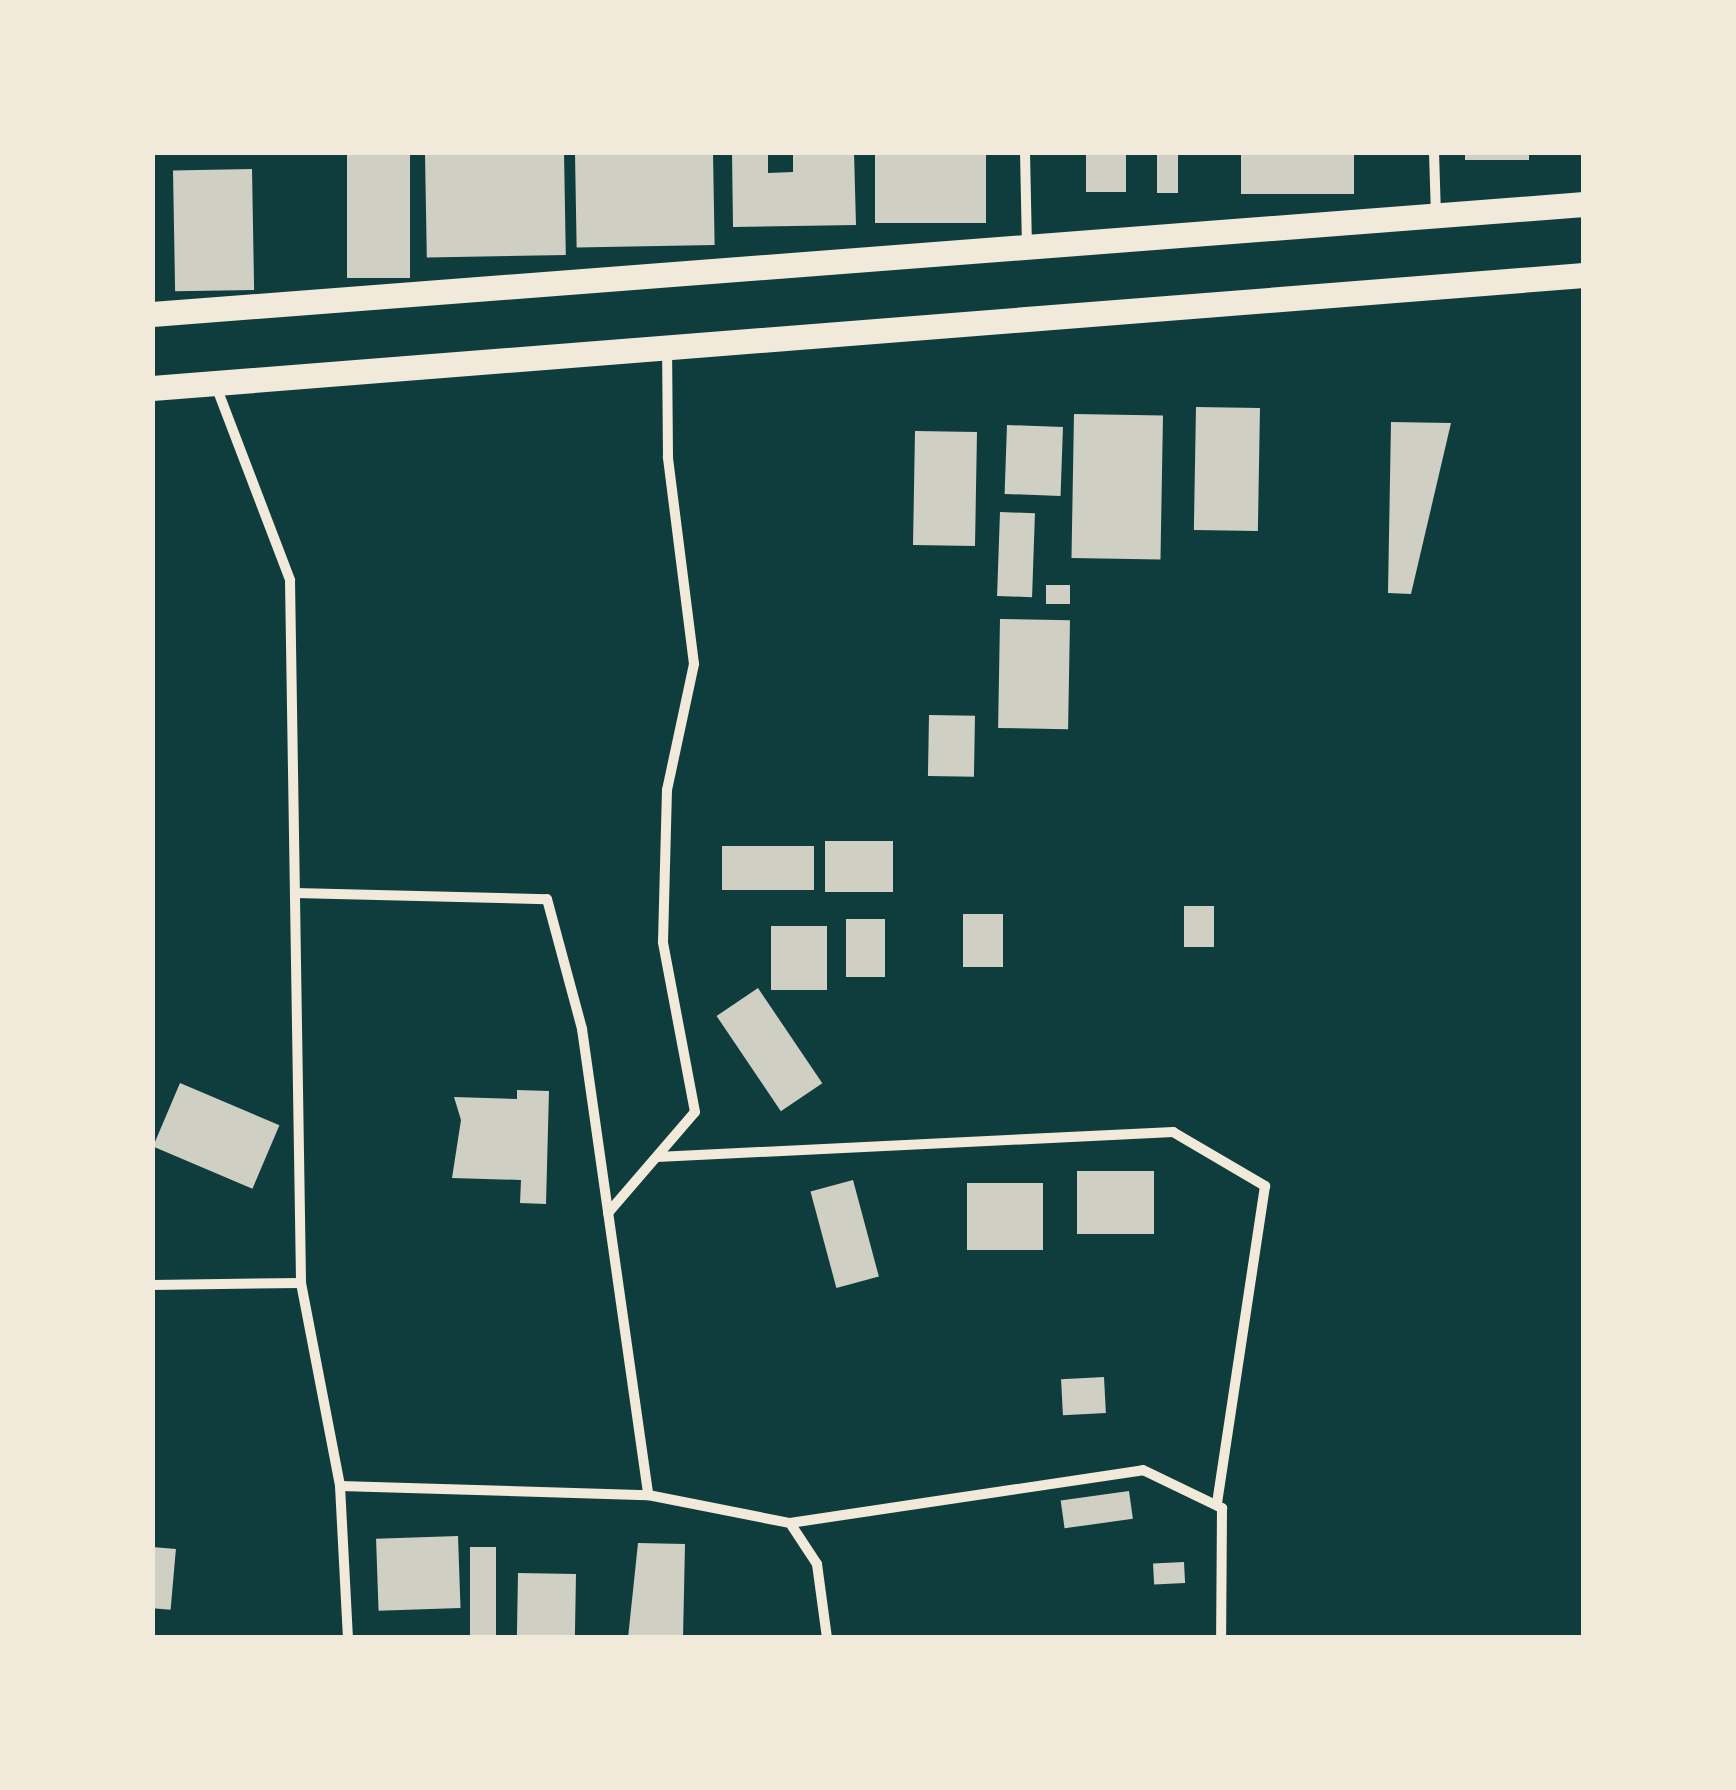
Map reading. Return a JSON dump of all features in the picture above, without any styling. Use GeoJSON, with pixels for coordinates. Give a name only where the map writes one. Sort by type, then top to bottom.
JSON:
{"type":"FeatureCollection","features":[{"type":"Feature","properties":{"kind":"main road"},"geometry":{"type":"LineString","coordinates":[[152,314],[1584,204]]}},
{"type":"Feature","properties":{"kind":"main road"},"geometry":{"type":"LineString","coordinates":[[152,388],[1584,275]]}},
{"type":"Feature","properties":{"kind":"street"},"geometry":{"type":"LineString","coordinates":[[1026,152],[1027,246]]}},
{"type":"Feature","properties":{"kind":"street"},"geometry":{"type":"LineString","coordinates":[[1434,152],[1436,215]]}},
{"type":"Feature","properties":{"kind":"street"},"geometry":{"type":"LineString","coordinates":[[608,1212],[695,1112],[663,942],[667,790],[694,664],[668,457],[667,347]]}},
{"type":"Feature","properties":{"kind":"street"},"geometry":{"type":"LineString","coordinates":[[215,383],[290,580],[300,1283],[340,1486],[348,1638]]}},
{"type":"Feature","properties":{"kind":"street"},"geometry":{"type":"LineString","coordinates":[[295,893],[547,899],[582,1029],[648,1495]]}},
{"type":"Feature","properties":{"kind":"street"},"geometry":{"type":"LineString","coordinates":[[656,1156],[1173,1132],[1265,1186],[1217,1505],[1221,1638]]}},
{"type":"Feature","properties":{"kind":"street"},"geometry":{"type":"LineString","coordinates":[[152,1285],[300,1283]]}},
{"type":"Feature","properties":{"kind":"street"},"geometry":{"type":"LineString","coordinates":[[340,1486],[648,1495],[790,1523],[1143,1470],[1217,1505]]}},
{"type":"Feature","properties":{"kind":"street"},"geometry":{"type":"LineString","coordinates":[[790,1523],[817,1564],[826,1638]]}},
{"type":"Feature","properties":{"kind":"building"},"geometry":{"type":"Polygon","coordinates":[[[347,152],[410,152],[410,278],[347,278],[347,152]]]}},
{"type":"Feature","properties":{"kind":"building"},"geometry":{"type":"Polygon","coordinates":[[[564,152],[566,255],[427,257],[425,154],[564,152]]]}},
{"type":"Feature","properties":{"kind":"building"},"geometry":{"type":"Polygon","coordinates":[[[713,152],[715,245],[577,247],[575,154],[713,152]]]}},
{"type":"Feature","properties":{"kind":"building"},"geometry":{"type":"Polygon","coordinates":[[[732,152],[768,152],[768,173],[793,172],[793,152],[854,152],[856,225],[733,227],[732,152]]]}},
{"type":"Feature","properties":{"kind":"building"},"geometry":{"type":"Polygon","coordinates":[[[875,152],[986,152],[986,223],[875,223],[875,152]]]}},
{"type":"Feature","properties":{"kind":"building"},"geometry":{"type":"Polygon","coordinates":[[[1241,152],[1354,152],[1354,194],[1241,194],[1241,152]]]}},
{"type":"Feature","properties":{"kind":"building"},"geometry":{"type":"Polygon","coordinates":[[[1465,152],[1529,152],[1529,160],[1465,160],[1465,152]]]}},
{"type":"Feature","properties":{"kind":"building"},"geometry":{"type":"Polygon","coordinates":[[[1157,154],[1178,154],[1178,193],[1157,193],[1157,154]]]}},
{"type":"Feature","properties":{"kind":"building"},"geometry":{"type":"Polygon","coordinates":[[[1086,155],[1126,155],[1126,192],[1086,192],[1086,155]]]}},
{"type":"Feature","properties":{"kind":"building"},"geometry":{"type":"Polygon","coordinates":[[[252,169],[254,290],[175,291],[173,170],[252,169]]]}},
{"type":"Feature","properties":{"kind":"building"},"geometry":{"type":"Polygon","coordinates":[[[1196,407],[1260,408],[1258,531],[1194,530],[1196,407]]]}},
{"type":"Feature","properties":{"kind":"building"},"geometry":{"type":"Polygon","coordinates":[[[1074,414],[1163,416],[1160,560],[1071,558],[1074,414]]]}},
{"type":"Feature","properties":{"kind":"building"},"geometry":{"type":"Polygon","coordinates":[[[1391,422],[1451,423],[1411,594],[1388,593],[1391,422]]]}},
{"type":"Feature","properties":{"kind":"building"},"geometry":{"type":"Polygon","coordinates":[[[1007,425],[1063,427],[1061,496],[1005,494],[1007,425]]]}},
{"type":"Feature","properties":{"kind":"building"},"geometry":{"type":"Polygon","coordinates":[[[915,431],[977,432],[975,546],[913,545],[915,431]]]}},
{"type":"Feature","properties":{"kind":"building"},"geometry":{"type":"Polygon","coordinates":[[[1000,512],[1035,513],[1032,597],[997,596],[1000,512]]]}},
{"type":"Feature","properties":{"kind":"building"},"geometry":{"type":"Polygon","coordinates":[[[1046,585],[1070,585],[1070,604],[1046,604],[1046,585]]]}},
{"type":"Feature","properties":{"kind":"building"},"geometry":{"type":"Polygon","coordinates":[[[1000,619],[1070,620],[1068,729],[998,728],[1000,619]]]}},
{"type":"Feature","properties":{"kind":"building"},"geometry":{"type":"Polygon","coordinates":[[[929,715],[975,716],[974,777],[928,776],[929,715]]]}},
{"type":"Feature","properties":{"kind":"building"},"geometry":{"type":"Polygon","coordinates":[[[825,841],[893,841],[893,892],[825,892],[825,841]]]}},
{"type":"Feature","properties":{"kind":"building"},"geometry":{"type":"Polygon","coordinates":[[[722,846],[814,846],[814,890],[722,890],[722,846]]]}},
{"type":"Feature","properties":{"kind":"building"},"geometry":{"type":"Polygon","coordinates":[[[1184,906],[1214,906],[1214,947],[1184,947],[1184,906]]]}},
{"type":"Feature","properties":{"kind":"building"},"geometry":{"type":"Polygon","coordinates":[[[963,914],[1003,914],[1003,967],[963,967],[963,914]]]}},
{"type":"Feature","properties":{"kind":"building"},"geometry":{"type":"Polygon","coordinates":[[[846,919],[885,919],[885,977],[846,977],[846,919]]]}},
{"type":"Feature","properties":{"kind":"building"},"geometry":{"type":"Polygon","coordinates":[[[771,926],[827,926],[827,990],[771,990],[771,926]]]}},
{"type":"Feature","properties":{"kind":"building"},"geometry":{"type":"Polygon","coordinates":[[[758,988],[822,1083],[781,1111],[717,1016],[758,988]]]}},
{"type":"Feature","properties":{"kind":"building"},"geometry":{"type":"Polygon","coordinates":[[[180,1083],[279,1125],[252,1189],[153,1147],[180,1083]]]}},
{"type":"Feature","properties":{"kind":"building"},"geometry":{"type":"Polygon","coordinates":[[[517,1090],[549,1091],[546,1204],[520,1203],[521,1180],[452,1178],[461,1120],[454,1097],[517,1099],[517,1090]]]}},
{"type":"Feature","properties":{"kind":"building"},"geometry":{"type":"Polygon","coordinates":[[[1077,1171],[1154,1171],[1154,1234],[1077,1234],[1077,1171]]]}},
{"type":"Feature","properties":{"kind":"building"},"geometry":{"type":"Polygon","coordinates":[[[853,1180],[879,1277],[836,1288],[810,1191],[853,1180]]]}},
{"type":"Feature","properties":{"kind":"building"},"geometry":{"type":"Polygon","coordinates":[[[967,1183],[1043,1183],[1043,1250],[967,1250],[967,1183]]]}},
{"type":"Feature","properties":{"kind":"building"},"geometry":{"type":"Polygon","coordinates":[[[1104,1377],[1106,1413],[1063,1415],[1061,1379],[1104,1377]]]}},
{"type":"Feature","properties":{"kind":"building"},"geometry":{"type":"Polygon","coordinates":[[[1129,1491],[1133,1519],[1065,1528],[1061,1501],[1129,1491]]]}},
{"type":"Feature","properties":{"kind":"building"},"geometry":{"type":"Polygon","coordinates":[[[458,1536],[461,1608],[379,1611],[376,1539],[458,1536]]]}},
{"type":"Feature","properties":{"kind":"building"},"geometry":{"type":"Polygon","coordinates":[[[638,1543],[685,1544],[683,1638],[628,1638],[638,1543]]]}},
{"type":"Feature","properties":{"kind":"building"},"geometry":{"type":"Polygon","coordinates":[[[152,1547],[176,1549],[171,1610],[152,1608],[152,1547]]]}},
{"type":"Feature","properties":{"kind":"building"},"geometry":{"type":"Polygon","coordinates":[[[470,1547],[496,1547],[496,1636],[470,1636],[470,1547]]]}},
{"type":"Feature","properties":{"kind":"building"},"geometry":{"type":"Polygon","coordinates":[[[1184,1562],[1185,1583],[1154,1585],[1153,1564],[1184,1562]]]}},
{"type":"Feature","properties":{"kind":"building"},"geometry":{"type":"Polygon","coordinates":[[[518,1573],[576,1574],[575,1638],[517,1638],[518,1573]]]}}]}
